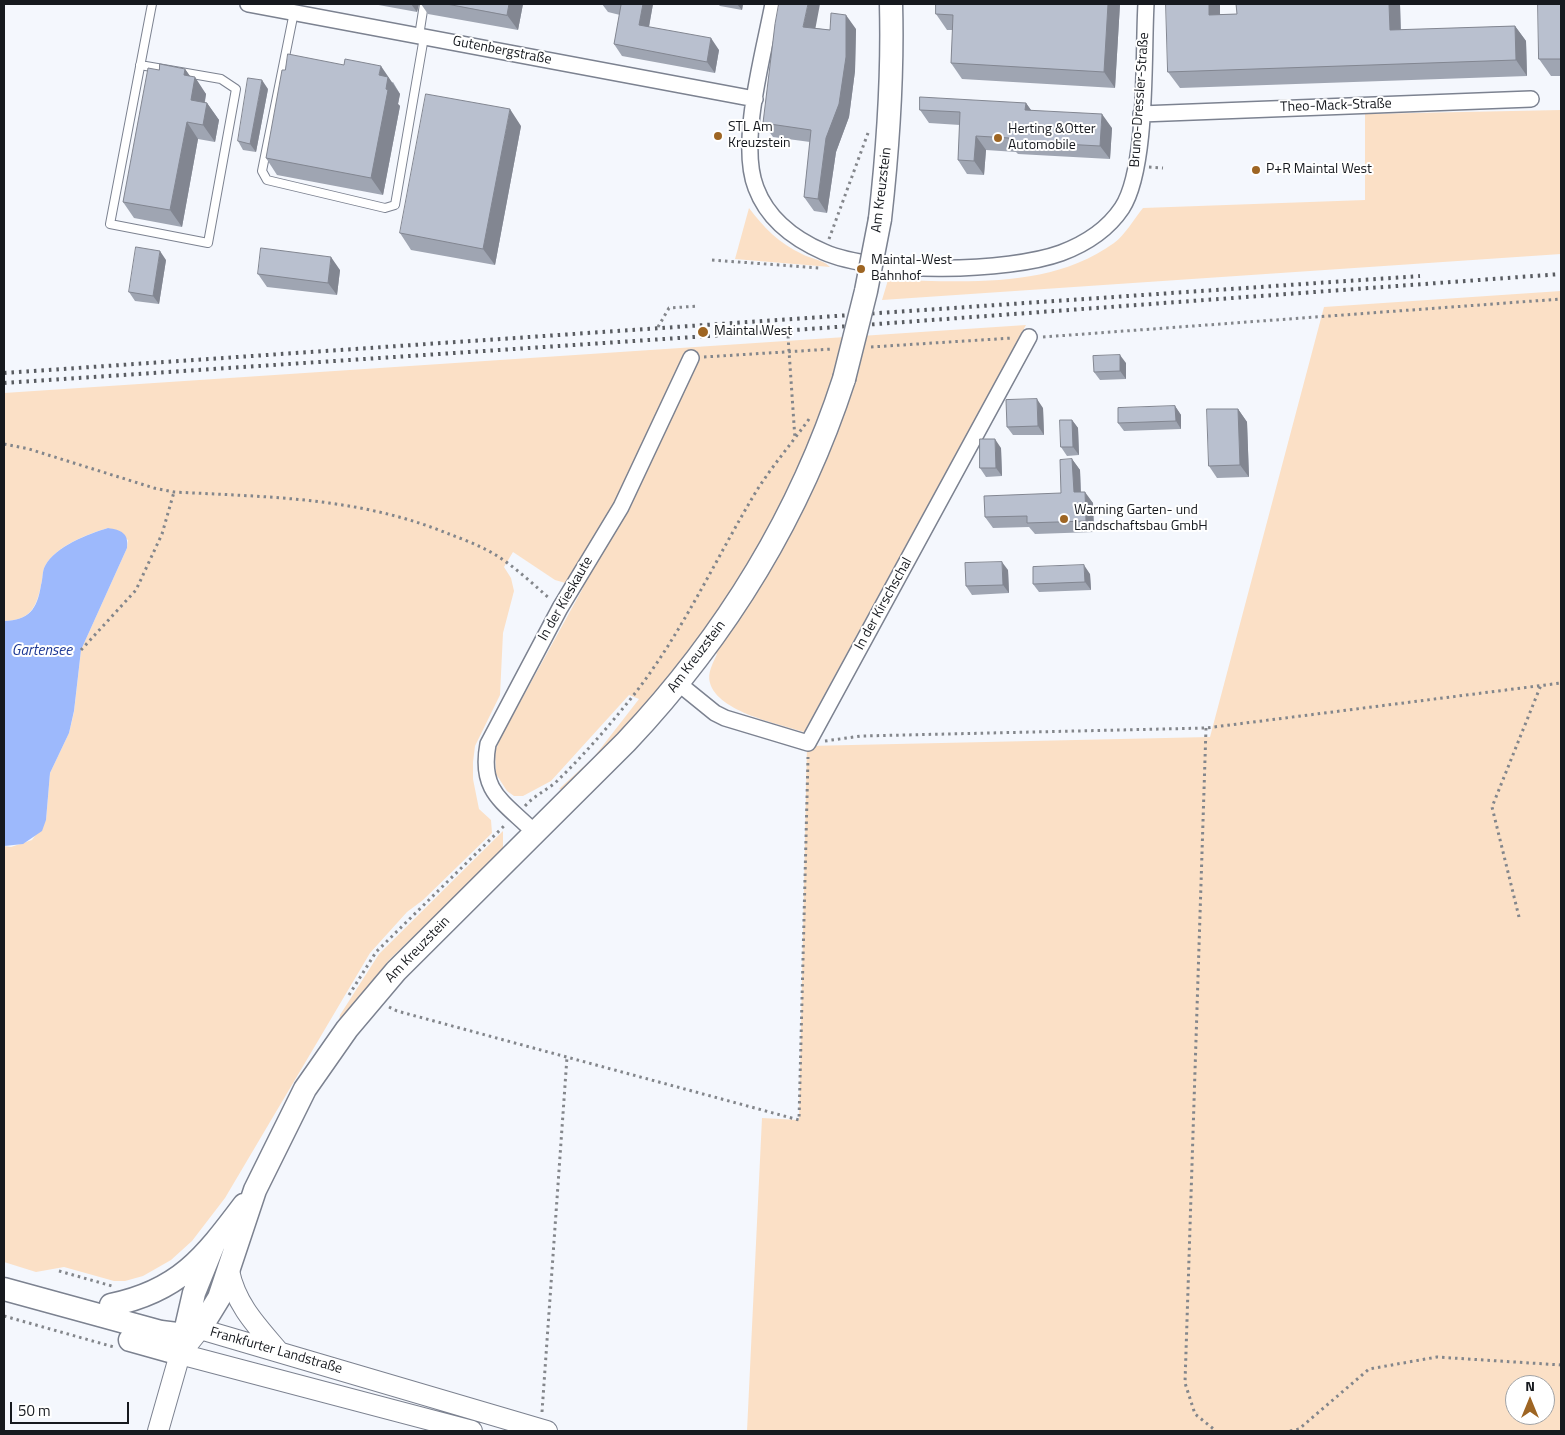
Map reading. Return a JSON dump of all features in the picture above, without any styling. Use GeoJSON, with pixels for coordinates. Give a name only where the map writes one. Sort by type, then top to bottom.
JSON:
{"type":"FeatureCollection","features":[{"type":"Feature","properties":{"kind":"main road","name":"Am Kreuzstein"},"geometry":{"type":"LineString","coordinates":[[185,1341],[219,1298],[255,1190],[305,1089],[347,1029],[396,971],[626,742],[678,683],[741,597],[780,534],[825,433],[844,379],[866,291],[880,219],[888,130],[892,51],[890,4]]}},
{"type":"Feature","properties":{"kind":"main road","name":"Am Kreuzstein"},"geometry":{"type":"LineString","coordinates":[[115,1296],[142,1298],[171,1284],[213,1246],[255,1190]]}},
{"type":"Feature","properties":{"kind":"main road"},"geometry":{"type":"LineString","coordinates":[[158,1431],[185,1341],[194,1293],[213,1246]]}},
{"type":"Feature","properties":{"kind":"main road"},"geometry":{"type":"LineString","coordinates":[[229,1271],[232,1285],[242,1306],[279,1352]]}},
{"type":"Feature","properties":{"kind":"main road","name":"Frankfurter Landstraße"},"geometry":{"type":"LineString","coordinates":[[4,1273],[115,1296],[185,1341],[472,1431]]}},
{"type":"Feature","properties":{"kind":"main road"},"geometry":{"type":"LineString","coordinates":[[4,1289],[161,1332],[185,1341]]}},
{"type":"Feature","properties":{"kind":"main road","name":"Frankfurter Landstraße"},"geometry":{"type":"LineString","coordinates":[[4,1304],[185,1341],[279,1352],[547,1431]]}},
{"type":"Feature","properties":{"kind":"street","name":"Gutenbergstraße"},"geometry":{"type":"LineString","coordinates":[[248,4],[755,99]]}},
{"type":"Feature","properties":{"kind":"street"},"geometry":{"type":"LineString","coordinates":[[755,99],[773,4]]}},
{"type":"Feature","properties":{"kind":"street","name":"Bruno-Dressler-Straße"},"geometry":{"type":"LineString","coordinates":[[755,99],[750,167],[756,188],[778,224],[802,241],[825,253],[865,262],[931,269],[1018,262],[1060,253],[1093,237],[1114,217],[1123,206],[1134,177],[1141,114],[1146,4]]}},
{"type":"Feature","properties":{"kind":"street","name":"Theo-Mack-Straße"},"geometry":{"type":"LineString","coordinates":[[1141,114],[1531,99]]}},
{"type":"Feature","properties":{"kind":"street","name":"In der Kirschschal"},"geometry":{"type":"LineString","coordinates":[[808,743],[1029,337]]}},
{"type":"Feature","properties":{"kind":"street","name":"In der Kieskaute"},"geometry":{"type":"LineString","coordinates":[[534,832],[495,794],[488,780],[485,763],[488,744],[560,608],[621,507],[691,358]]}},
{"type":"Feature","properties":{"kind":"street"},"geometry":{"type":"LineString","coordinates":[[678,683],[715,713],[725,718],[808,743]]}},
{"type":"Feature","properties":{"kind":"lane"},"geometry":{"type":"LineString","coordinates":[[140,65],[221,80],[236,89],[208,243],[110,224],[140,65],[152,4]]}},
{"type":"Feature","properties":{"kind":"lane"},"geometry":{"type":"LineString","coordinates":[[294,12],[262,171],[267,180],[386,208],[395,205],[421,36],[424,4]]}},
{"type":"Feature","properties":{"kind":"path"},"geometry":{"type":"LineString","coordinates":[[832,228],[870,127]]}},
{"type":"Feature","properties":{"kind":"path"},"geometry":{"type":"LineString","coordinates":[[712,260],[823,268]]}},
{"type":"Feature","properties":{"kind":"path"},"geometry":{"type":"LineString","coordinates":[[1029,337],[1561,300]]}},
{"type":"Feature","properties":{"kind":"path"},"geometry":{"type":"LineString","coordinates":[[658,326],[669,308],[699,306]]}},
{"type":"Feature","properties":{"kind":"path"},"geometry":{"type":"LineString","coordinates":[[788,336],[795,440]]}},
{"type":"Feature","properties":{"kind":"path"},"geometry":{"type":"LineString","coordinates":[[516,814],[535,795],[553,784],[592,745],[644,682],[668,648],[693,606],[771,468],[795,440],[813,411]]}},
{"type":"Feature","properties":{"kind":"path"},"geometry":{"type":"LineString","coordinates":[[4,444],[29,449],[154,488],[174,492],[331,502],[368,508],[398,516],[465,540],[498,557],[523,575],[560,608]]}},
{"type":"Feature","properties":{"kind":"path"},"geometry":{"type":"LineString","coordinates":[[81,650],[136,590],[162,534],[174,492]]}},
{"type":"Feature","properties":{"kind":"path"},"geometry":{"type":"LineString","coordinates":[[372,998],[397,1011],[799,1120],[808,743],[861,736],[1206,728],[1561,683]]}},
{"type":"Feature","properties":{"kind":"path"},"geometry":{"type":"LineString","coordinates":[[1520,917],[1492,807],[1541,685]]}},
{"type":"Feature","properties":{"kind":"path"},"geometry":{"type":"LineString","coordinates":[[1206,728],[1185,1383],[1195,1414],[1216,1431]]}},
{"type":"Feature","properties":{"kind":"path"},"geometry":{"type":"LineString","coordinates":[[542,1412],[567,1057]]}},
{"type":"Feature","properties":{"kind":"path"},"geometry":{"type":"LineString","coordinates":[[59,1271],[115,1296]]}},
{"type":"Feature","properties":{"kind":"path"},"geometry":{"type":"LineString","coordinates":[[4,1316],[116,1347]]}},
{"type":"Feature","properties":{"kind":"path"},"geometry":{"type":"LineString","coordinates":[[1290,1431],[1299,1429],[1369,1369],[1437,1358],[1561,1365]]}},
{"type":"Feature","properties":{"kind":"shaded area"},"geometry":{"type":"Polygon","coordinates":[[[1561,110],[1561,254],[882,300],[888,280],[1005,280],[1034,276],[1062,269],[1089,258],[1118,240],[1143,208],[1365,200],[1365,114],[1561,110]]]}},
{"type":"Feature","properties":{"kind":"shaded area"},"geometry":{"type":"Polygon","coordinates":[[[749,208],[760,222],[779,240],[805,256],[824,262],[830,267],[735,259],[749,208]]]}},
{"type":"Feature","properties":{"kind":"shaded area"},"geometry":{"type":"Polygon","coordinates":[[[1561,291],[1561,1431],[747,1431],[762,1118],[799,1120],[807,746],[1210,737],[1324,307],[1561,291]]]}},
{"type":"Feature","properties":{"kind":"shaded area"},"geometry":{"type":"Polygon","coordinates":[[[1026,325],[804,732],[765,721],[725,702],[715,693],[709,679],[717,654],[697,640],[633,718],[563,790],[559,789],[594,757],[639,699],[629,695],[551,781],[523,796],[514,796],[507,791],[496,774],[495,751],[503,733],[583,588],[555,580],[513,552],[504,567],[511,578],[514,591],[503,633],[500,695],[475,746],[473,762],[473,779],[479,809],[491,820],[492,833],[423,900],[407,912],[370,953],[225,1198],[192,1241],[171,1260],[143,1276],[125,1281],[114,1281],[64,1267],[36,1272],[4,1262],[4,846],[11,847],[32,840],[46,820],[50,773],[69,733],[74,712],[81,650],[127,548],[128,540],[108,528],[82,537],[64,547],[45,566],[37,601],[30,612],[20,618],[4,621],[4,393],[1026,325]]]}},
{"type":"Feature","properties":{"kind":"shaded area"},"geometry":{"type":"Polygon","coordinates":[[[503,831],[503,850],[390,959],[339,1022],[340,1015],[379,954],[503,831]]]}},
{"type":"Feature","properties":{"kind":"water","name":"Gartensee"},"geometry":{"type":"Polygon","coordinates":[[[108,528],[123,533],[127,539],[127,548],[81,650],[74,711],[69,733],[50,773],[46,820],[42,831],[23,844],[4,846],[4,621],[26,616],[34,607],[42,583],[44,568],[57,552],[82,537],[108,528]]]}},
{"type":"Feature","properties":{"kind":"building"},"geometry":{"type":"Polygon","coordinates":[[[447,4],[509,4],[507,15],[447,4]]]}},
{"type":"Feature","properties":{"kind":"building"},"geometry":{"type":"Polygon","coordinates":[[[615,4],[643,4],[639,25],[711,38],[707,62],[614,44],[621,5],[615,4]]]}},
{"type":"Feature","properties":{"kind":"building"},"geometry":{"type":"Polygon","coordinates":[[[779,4],[808,4],[803,27],[830,30],[831,13],[846,15],[846,57],[839,104],[826,138],[818,199],[804,197],[811,130],[763,123],[779,4]]]}},
{"type":"Feature","properties":{"kind":"building"},"geometry":{"type":"Polygon","coordinates":[[[936,4],[1108,4],[1104,72],[951,63],[953,15],[936,14],[936,4]]]}},
{"type":"Feature","properties":{"kind":"building"},"geometry":{"type":"Polygon","coordinates":[[[1166,4],[1209,4],[1209,15],[1237,14],[1236,4],[1389,4],[1390,30],[1515,26],[1516,60],[1168,72],[1166,4]]]}},
{"type":"Feature","properties":{"kind":"building"},"geometry":{"type":"Polygon","coordinates":[[[1538,4],[1561,4],[1561,59],[1539,59],[1538,4]]]}},
{"type":"Feature","properties":{"kind":"building"},"geometry":{"type":"Polygon","coordinates":[[[288,54],[344,65],[345,59],[381,66],[379,75],[388,77],[386,89],[388,90],[371,178],[266,158],[282,70],[285,70],[288,54]]]}},
{"type":"Feature","properties":{"kind":"building"},"geometry":{"type":"Polygon","coordinates":[[[160,64],[185,69],[184,75],[195,77],[191,100],[207,103],[203,125],[187,122],[170,210],[123,202],[148,68],[159,70],[160,64]]]}},
{"type":"Feature","properties":{"kind":"building"},"geometry":{"type":"Polygon","coordinates":[[[248,78],[262,80],[250,144],[238,141],[248,78]]]}},
{"type":"Feature","properties":{"kind":"building"},"geometry":{"type":"Polygon","coordinates":[[[426,94],[510,109],[483,249],[400,233],[426,94]]]}},
{"type":"Feature","properties":{"kind":"building"},"geometry":{"type":"Polygon","coordinates":[[[920,97],[1026,103],[1025,110],[1102,114],[1100,146],[1009,141],[1009,138],[976,136],[974,161],[958,160],[960,112],[920,110],[920,97]]]}},
{"type":"Feature","properties":{"kind":"building"},"geometry":{"type":"Polygon","coordinates":[[[136,247],[160,251],[153,296],[129,292],[136,247]]]}},
{"type":"Feature","properties":{"kind":"building"},"geometry":{"type":"Polygon","coordinates":[[[261,248],[331,257],[328,283],[258,274],[261,248]]]}},
{"type":"Feature","properties":{"kind":"building"},"geometry":{"type":"Polygon","coordinates":[[[1120,355],[1120,371],[1094,372],[1093,356],[1120,355]]]}},
{"type":"Feature","properties":{"kind":"building"},"geometry":{"type":"Polygon","coordinates":[[[1037,399],[1038,426],[1007,427],[1006,400],[1037,399]]]}},
{"type":"Feature","properties":{"kind":"building"},"geometry":{"type":"Polygon","coordinates":[[[1175,406],[1176,421],[1118,423],[1118,408],[1175,406]]]}},
{"type":"Feature","properties":{"kind":"building"},"geometry":{"type":"Polygon","coordinates":[[[1207,409],[1238,409],[1240,465],[1209,466],[1207,409]]]}},
{"type":"Feature","properties":{"kind":"building"},"geometry":{"type":"Polygon","coordinates":[[[1060,420],[1072,420],[1073,447],[1061,447],[1060,420]]]}},
{"type":"Feature","properties":{"kind":"building"},"geometry":{"type":"Polygon","coordinates":[[[980,439],[995,439],[996,468],[980,468],[980,439]]]}},
{"type":"Feature","properties":{"kind":"building"},"geometry":{"type":"Polygon","coordinates":[[[1072,459],[1074,492],[1085,492],[1086,521],[1027,523],[1027,516],[985,517],[984,496],[1061,493],[1060,460],[1072,459]]]}},
{"type":"Feature","properties":{"kind":"building"},"geometry":{"type":"Polygon","coordinates":[[[1002,562],[1003,585],[966,586],[965,563],[1002,562]]]}},
{"type":"Feature","properties":{"kind":"building"},"geometry":{"type":"Polygon","coordinates":[[[1084,565],[1085,582],[1033,584],[1033,567],[1084,565]]]}},
{"type":"Feature","properties":{"kind":"railway"},"geometry":{"type":"LineString","coordinates":[[4,383],[754,333],[1561,274]]}},
{"type":"Feature","properties":{"kind":"railway"},"geometry":{"type":"LineString","coordinates":[[4,373],[1420,276]]}},
{"type":"Feature","properties":{"kind":"place","name":"STL Am Kreuzstein"},"geometry":{"type":"Point","coordinates":[718,136]}},
{"type":"Feature","properties":{"kind":"place","name":"Herting &Otter Automobile"},"geometry":{"type":"Point","coordinates":[998,138]}},
{"type":"Feature","properties":{"kind":"place","name":"P+R Maintal West"},"geometry":{"type":"Point","coordinates":[1256,170]}},
{"type":"Feature","properties":{"kind":"place","name":"Maintal-West Bahnhof"},"geometry":{"type":"Point","coordinates":[861,269]}},
{"type":"Feature","properties":{"kind":"place","name":"Maintal West"},"geometry":{"type":"Point","coordinates":[703,332]}},
{"type":"Feature","properties":{"kind":"place","name":"Warning Garten- und Landschaftsbau GmbH"},"geometry":{"type":"Point","coordinates":[1064,519]}}]}
